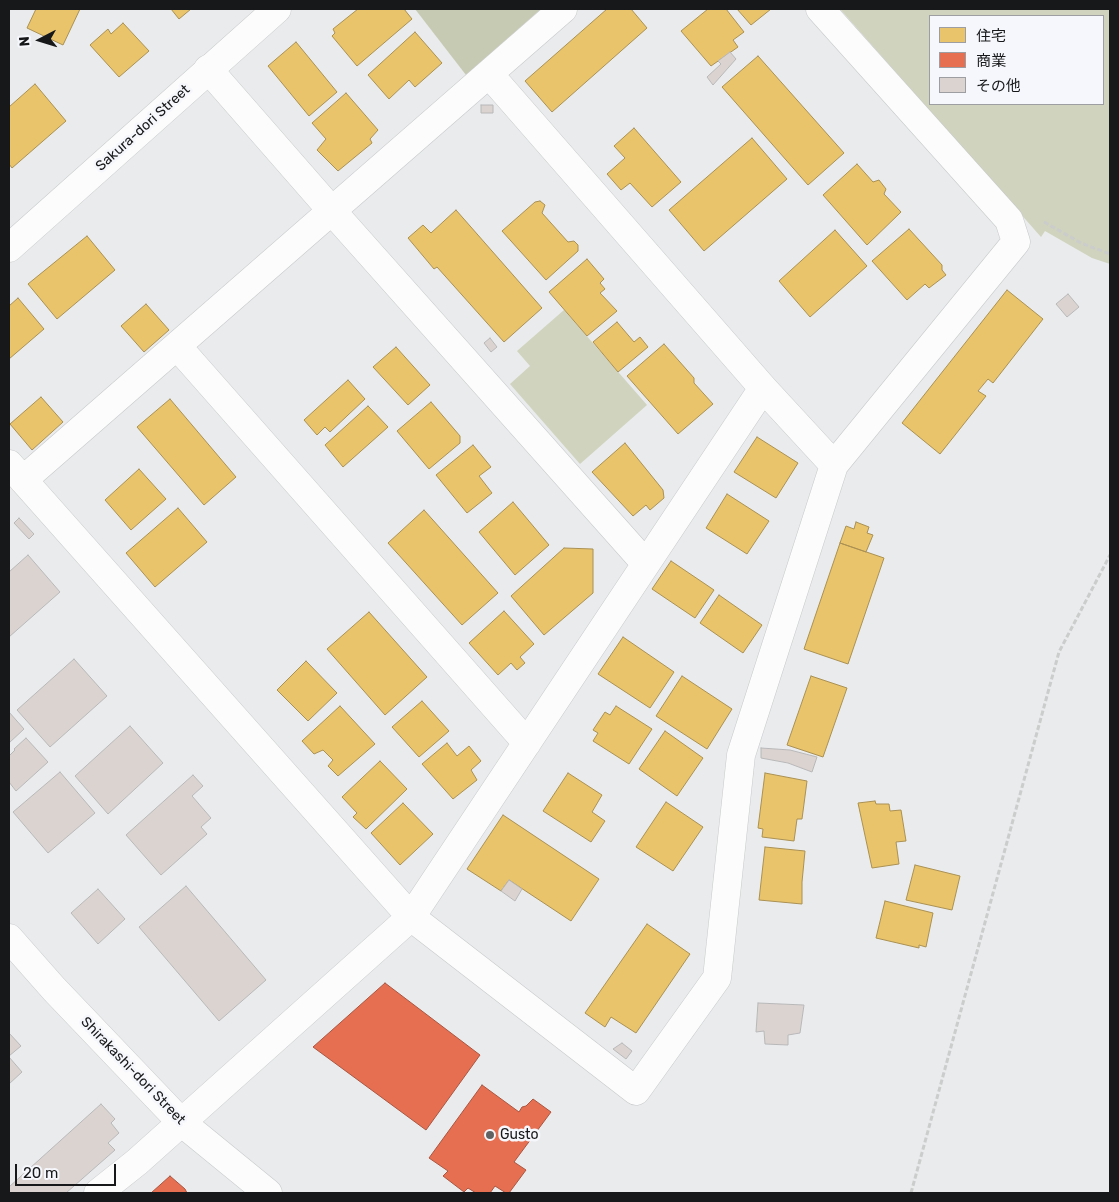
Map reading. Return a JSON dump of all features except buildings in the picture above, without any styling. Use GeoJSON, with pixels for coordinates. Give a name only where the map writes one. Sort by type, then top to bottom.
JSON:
{"type":"FeatureCollection","features":[{"type":"Feature","properties":{"kind":"street","name":"Sakura-dori Street"},"geometry":{"type":"LineString","coordinates":[[9,248],[277,9]]}},
{"type":"Feature","properties":{"kind":"street"},"geometry":{"type":"LineString","coordinates":[[563,9],[177,346],[16,472],[411,917],[636,1091],[717,978],[741,755],[834,465],[1016,242],[1009,220],[820,9]]}},
{"type":"Feature","properties":{"kind":"street"},"geometry":{"type":"LineString","coordinates":[[208,69],[646,564]]}},
{"type":"Feature","properties":{"kind":"street"},"geometry":{"type":"LineString","coordinates":[[489,74],[763,388],[834,465]]}},
{"type":"Feature","properties":{"kind":"street"},"geometry":{"type":"LineString","coordinates":[[177,346],[527,743]]}},
{"type":"Feature","properties":{"kind":"street"},"geometry":{"type":"LineString","coordinates":[[98,1193],[181,1122],[411,917],[763,388]]}},
{"type":"Feature","properties":{"kind":"street","name":"Shirakashi-dori Street"},"geometry":{"type":"LineString","coordinates":[[9,938],[54,989],[181,1122],[268,1193]]}},
{"type":"Feature","properties":{"kind":"path"},"geometry":{"type":"LineString","coordinates":[[1016,242],[1041,220],[1081,243],[1110,254]]}},
{"type":"Feature","properties":{"kind":"path"},"geometry":{"type":"LineString","coordinates":[[911,1193],[1059,652],[1110,555]]}},
{"type":"Feature","properties":{"kind":"green space"},"geometry":{"type":"Polygon","coordinates":[[[415,9],[541,9],[466,75],[415,9]]]}},
{"type":"Feature","properties":{"kind":"green space"},"geometry":{"type":"Polygon","coordinates":[[[840,9],[1110,9],[1110,264],[1092,258],[1045,231],[1041,237],[840,9]]]}},
{"type":"Feature","properties":{"kind":"green space"},"geometry":{"type":"Polygon","coordinates":[[[564,310],[647,405],[580,464],[510,384],[530,366],[517,351],[564,310]]]}},
{"type":"Feature","properties":{"kind":"place","name":"Gusto"},"geometry":{"type":"Point","coordinates":[490,1135]}}]}
